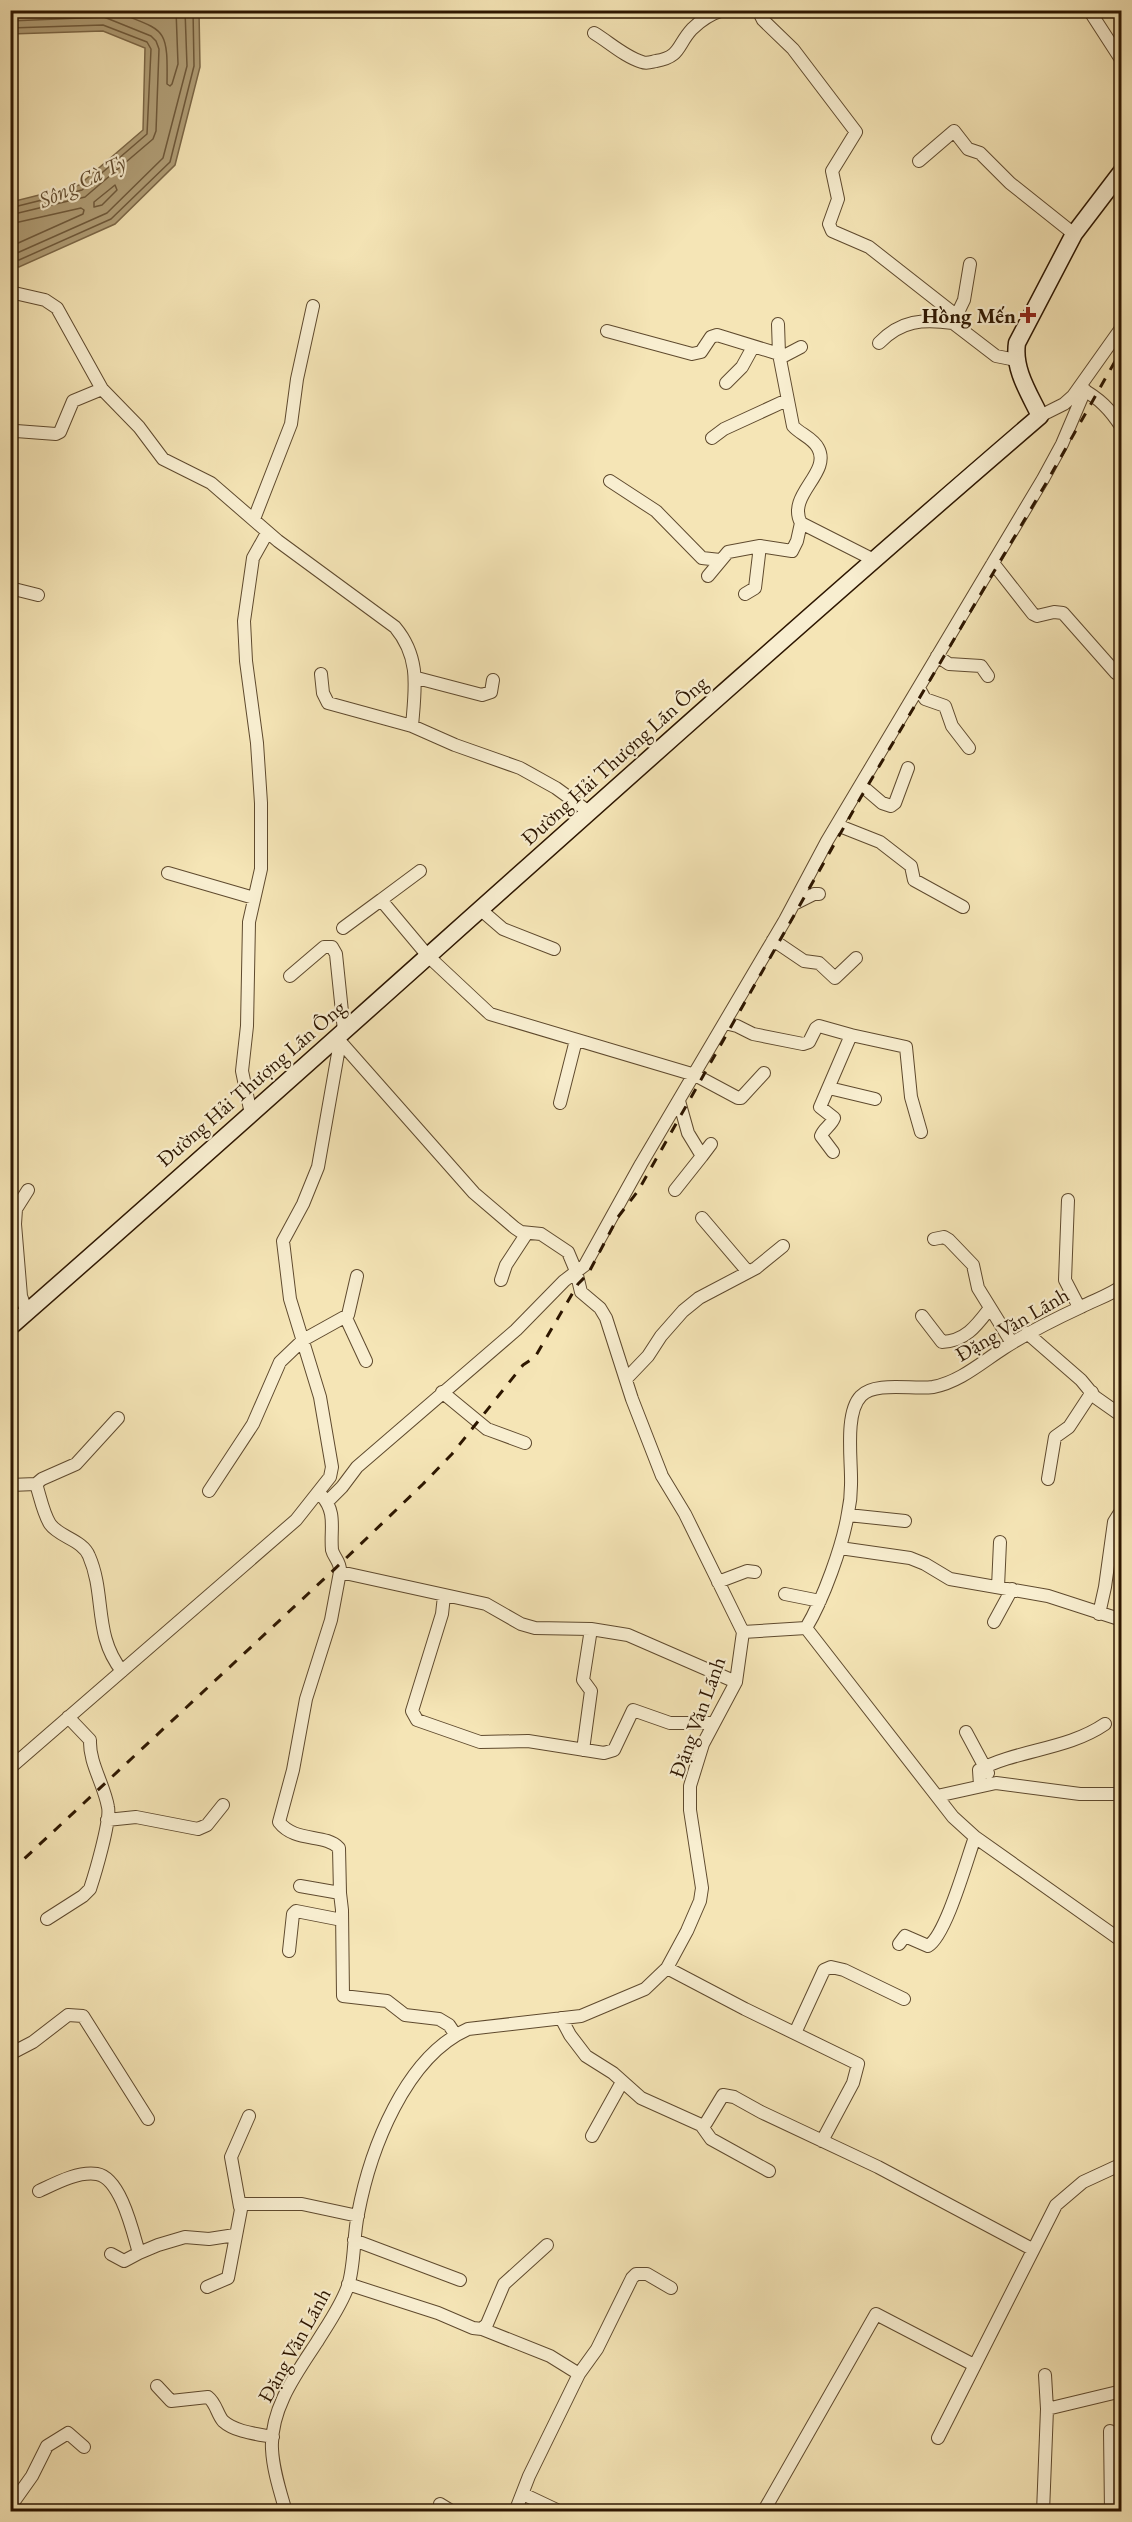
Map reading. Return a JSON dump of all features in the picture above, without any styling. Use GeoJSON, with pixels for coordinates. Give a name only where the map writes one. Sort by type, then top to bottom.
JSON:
{"type":"FeatureCollection","features":[{"type":"Feature","properties":{"kind":"street"},"geometry":{"type":"LineString","coordinates":[[594,33],[643,63],[664,60],[680,50],[690,31],[709,15],[723,10]]}},
{"type":"Feature","properties":{"kind":"street"},"geometry":{"type":"LineString","coordinates":[[758,10],[763,20],[793,49],[856,132],[832,171],[838,199],[829,224],[832,231],[869,247],[996,356],[1016,360]]}},
{"type":"Feature","properties":{"kind":"street"},"geometry":{"type":"LineString","coordinates":[[1089,10],[1122,61]]}},
{"type":"Feature","properties":{"kind":"street"},"geometry":{"type":"LineString","coordinates":[[919,161],[954,131],[968,149],[980,153],[1010,183],[1074,234]]}},
{"type":"Feature","properties":{"kind":"street"},"geometry":{"type":"LineString","coordinates":[[1082,389],[1064,404],[1040,416],[1019,371],[1016,360],[1017,343],[1074,234],[1122,171]]}},
{"type":"Feature","properties":{"kind":"street"},"geometry":{"type":"LineString","coordinates":[[955,319],[964,300],[970,264]]}},
{"type":"Feature","properties":{"kind":"street"},"geometry":{"type":"LineString","coordinates":[[10,292],[45,300],[57,308],[102,389],[139,427],[163,459],[211,483],[267,533],[395,627],[406,644],[417,678],[412,726]]}},
{"type":"Feature","properties":{"kind":"street"},"geometry":{"type":"LineString","coordinates":[[254,519],[291,424],[297,379],[313,306]]}},
{"type":"Feature","properties":{"kind":"street"},"geometry":{"type":"LineString","coordinates":[[879,343],[888,333],[902,324],[955,319]]}},
{"type":"Feature","properties":{"kind":"street"},"geometry":{"type":"LineString","coordinates":[[778,324],[779,356],[793,426],[814,442],[820,452],[817,470],[796,507],[797,515],[801,523],[873,560]]}},
{"type":"Feature","properties":{"kind":"street"},"geometry":{"type":"LineString","coordinates":[[10,1767],[323,1497],[342,1487],[357,1467],[516,1330],[576,1271],[585,1265],[794,904],[837,825],[1062,444],[1082,389],[1122,327]]}},
{"type":"Feature","properties":{"kind":"street"},"geometry":{"type":"LineString","coordinates":[[607,331],[693,354],[701,352],[715,335],[779,356],[801,347]]}},
{"type":"Feature","properties":{"kind":"street"},"geometry":{"type":"LineString","coordinates":[[726,383],[742,367],[753,347]]}},
{"type":"Feature","properties":{"kind":"street"},"geometry":{"type":"LineString","coordinates":[[10,444],[12,434],[16,430],[56,434],[60,432],[73,400],[102,389]]}},
{"type":"Feature","properties":{"kind":"street"},"geometry":{"type":"LineString","coordinates":[[1082,389],[1096,395],[1108,407],[1122,428]]}},
{"type":"Feature","properties":{"kind":"street"},"geometry":{"type":"LineString","coordinates":[[712,438],[724,429],[787,400]]}},
{"type":"Feature","properties":{"kind":"street","name":"Đường Hải Thượng Lãn Ông"},"geometry":{"type":"LineString","coordinates":[[10,1327],[340,1037],[873,560],[1040,416]]}},
{"type":"Feature","properties":{"kind":"street"},"geometry":{"type":"LineString","coordinates":[[610,481],[656,511],[702,558],[720,560]]}},
{"type":"Feature","properties":{"kind":"street"},"geometry":{"type":"LineString","coordinates":[[708,576],[728,552],[760,546],[792,551],[801,523]]}},
{"type":"Feature","properties":{"kind":"street"},"geometry":{"type":"LineString","coordinates":[[251,1114],[242,1071],[247,1026],[248,930],[261,869],[261,803],[258,744],[246,661],[244,621],[253,558],[267,533]]}},
{"type":"Feature","properties":{"kind":"street"},"geometry":{"type":"LineString","coordinates":[[745,594],[755,588],[760,546]]}},
{"type":"Feature","properties":{"kind":"street"},"geometry":{"type":"LineString","coordinates":[[993,563],[1033,614],[1037,616],[1054,612],[1063,613],[1116,673]]}},
{"type":"Feature","properties":{"kind":"street"},"geometry":{"type":"LineString","coordinates":[[10,588],[38,594]]}},
{"type":"Feature","properties":{"kind":"street"},"geometry":{"type":"LineString","coordinates":[[938,656],[949,664],[981,666],[988,676]]}},
{"type":"Feature","properties":{"kind":"street"},"geometry":{"type":"LineString","coordinates":[[321,674],[323,693],[328,704],[412,726],[455,745],[520,768],[556,788],[589,812]]}},
{"type":"Feature","properties":{"kind":"street"},"geometry":{"type":"LineString","coordinates":[[417,678],[482,695],[491,692],[493,680]]}},
{"type":"Feature","properties":{"kind":"street"},"geometry":{"type":"LineString","coordinates":[[919,688],[925,699],[945,706],[952,726],[969,748]]}},
{"type":"Feature","properties":{"kind":"street"},"geometry":{"type":"LineString","coordinates":[[861,785],[882,803],[891,806],[908,768]]}},
{"type":"Feature","properties":{"kind":"street"},"geometry":{"type":"LineString","coordinates":[[837,825],[880,842],[910,866],[914,880],[963,906]]}},
{"type":"Feature","properties":{"kind":"street"},"geometry":{"type":"LineString","coordinates":[[343,928],[420,871]]}},
{"type":"Feature","properties":{"kind":"street"},"geometry":{"type":"LineString","coordinates":[[168,873],[254,898]]}},
{"type":"Feature","properties":{"kind":"street"},"geometry":{"type":"LineString","coordinates":[[794,904],[814,894],[819,894]]}},
{"type":"Feature","properties":{"kind":"street"},"geometry":{"type":"LineString","coordinates":[[381,900],[428,956],[490,1014],[695,1075],[738,1098],[741,1098],[764,1073]]}},
{"type":"Feature","properties":{"kind":"street"},"geometry":{"type":"LineString","coordinates":[[481,910],[503,929],[554,949]]}},
{"type":"Feature","properties":{"kind":"street"},"geometry":{"type":"LineString","coordinates":[[773,940],[804,961],[819,963],[835,978],[856,958]]}},
{"type":"Feature","properties":{"kind":"street"},"geometry":{"type":"LineString","coordinates":[[290,976],[324,947],[332,947],[336,954],[340,1037],[318,1167],[303,1204],[283,1241],[290,1299],[320,1397],[332,1467],[323,1497],[333,1521],[332,1550],[340,1564],[340,1572],[331,1620],[306,1699],[293,1770],[279,1819],[281,1825],[300,1836],[337,1845],[340,1854],[343,1996],[387,2001],[405,2015],[439,2019],[449,2025],[455,2034]]}},
{"type":"Feature","properties":{"kind":"street"},"geometry":{"type":"LineString","coordinates":[[725,1023],[753,1034],[803,1044],[809,1042],[819,1026],[906,1047],[911,1097],[921,1132]]}},
{"type":"Feature","properties":{"kind":"street"},"geometry":{"type":"LineString","coordinates":[[834,1152],[821,1136],[832,1124],[834,1118],[820,1107],[851,1035]]}},
{"type":"Feature","properties":{"kind":"street"},"geometry":{"type":"LineString","coordinates":[[340,1037],[474,1192],[509,1224],[527,1233],[540,1234],[556,1242],[568,1252],[581,1292],[600,1308],[606,1318],[662,1476],[685,1515],[743,1632],[806,1628],[953,1817],[975,1837],[1122,1941]]}},
{"type":"Feature","properties":{"kind":"street"},"geometry":{"type":"LineString","coordinates":[[560,1103],[576,1040]]}},
{"type":"Feature","properties":{"kind":"street"},"geometry":{"type":"LineString","coordinates":[[829,1088],[875,1099]]}},
{"type":"Feature","properties":{"kind":"street"},"geometry":{"type":"LineString","coordinates":[[679,1101],[688,1133],[702,1156]]}},
{"type":"Feature","properties":{"kind":"street"},"geometry":{"type":"LineString","coordinates":[[675,1190],[711,1144]]}},
{"type":"Feature","properties":{"kind":"street"},"geometry":{"type":"LineString","coordinates":[[27,1312],[21,1296],[13,1224],[16,1209],[28,1190]]}},
{"type":"Feature","properties":{"kind":"street"},"geometry":{"type":"LineString","coordinates":[[1068,1200],[1065,1280],[1079,1307]]}},
{"type":"Feature","properties":{"kind":"street"},"geometry":{"type":"LineString","coordinates":[[702,1218],[748,1272]]}},
{"type":"Feature","properties":{"kind":"street"},"geometry":{"type":"LineString","coordinates":[[501,1280],[510,1258],[527,1233]]}},
{"type":"Feature","properties":{"kind":"street"},"geometry":{"type":"LineString","coordinates":[[934,1239],[944,1237],[949,1240],[973,1265],[978,1287],[1012,1343]]}},
{"type":"Feature","properties":{"kind":"street"},"geometry":{"type":"LineString","coordinates":[[626,1379],[648,1356],[661,1336],[683,1311],[699,1298],[748,1272],[783,1246]]}},
{"type":"Feature","properties":{"kind":"street"},"geometry":{"type":"LineString","coordinates":[[357,1276],[346,1318],[366,1361]]}},
{"type":"Feature","properties":{"kind":"street","name":"Đặng Văn Lãnh"},"geometry":{"type":"LineString","coordinates":[[806,1628],[820,1601],[840,1548],[848,1515],[852,1424],[861,1396],[871,1390],[933,1387],[949,1382],[977,1367],[1028,1333],[1122,1286]]}},
{"type":"Feature","properties":{"kind":"street"},"geometry":{"type":"LineString","coordinates":[[922,1316],[942,1342],[951,1341],[973,1331],[990,1308]]}},
{"type":"Feature","properties":{"kind":"street"},"geometry":{"type":"LineString","coordinates":[[209,1491],[253,1425],[276,1368],[303,1340],[346,1318]]}},
{"type":"Feature","properties":{"kind":"street"},"geometry":{"type":"LineString","coordinates":[[1028,1333],[1092,1392],[1122,1416]]}},
{"type":"Feature","properties":{"kind":"street"},"geometry":{"type":"LineString","coordinates":[[442,1392],[487,1429],[525,1443]]}},
{"type":"Feature","properties":{"kind":"street"},"geometry":{"type":"LineString","coordinates":[[1048,1479],[1055,1437],[1070,1427],[1092,1392]]}},
{"type":"Feature","properties":{"kind":"street"},"geometry":{"type":"LineString","coordinates":[[10,1485],[36,1484],[76,1464],[118,1418]]}},
{"type":"Feature","properties":{"kind":"street"},"geometry":{"type":"LineString","coordinates":[[36,1484],[50,1524],[88,1553],[99,1594],[105,1642],[113,1660],[122,1671]]}},
{"type":"Feature","properties":{"kind":"street"},"geometry":{"type":"LineString","coordinates":[[1099,1614],[1106,1587],[1114,1522],[1119,1514]]}},
{"type":"Feature","properties":{"kind":"street"},"geometry":{"type":"LineString","coordinates":[[848,1515],[905,1521]]}},
{"type":"Feature","properties":{"kind":"street"},"geometry":{"type":"LineString","coordinates":[[998,1587],[1000,1542]]}},
{"type":"Feature","properties":{"kind":"street"},"geometry":{"type":"LineString","coordinates":[[840,1548],[910,1558],[950,1579],[1059,1599],[1122,1620]]}},
{"type":"Feature","properties":{"kind":"street"},"geometry":{"type":"LineString","coordinates":[[718,1582],[747,1571],[755,1572]]}},
{"type":"Feature","properties":{"kind":"street"},"geometry":{"type":"LineString","coordinates":[[340,1572],[486,1604],[521,1624],[535,1628],[591,1629],[628,1635],[736,1682]]}},
{"type":"Feature","properties":{"kind":"street"},"geometry":{"type":"LineString","coordinates":[[994,1622],[1012,1589]]}},
{"type":"Feature","properties":{"kind":"street"},"geometry":{"type":"LineString","coordinates":[[785,1594],[820,1601]]}},
{"type":"Feature","properties":{"kind":"street"},"geometry":{"type":"LineString","coordinates":[[444,1596],[442,1614],[412,1711],[414,1718],[480,1742],[528,1741],[604,1753],[614,1750],[633,1710],[670,1723],[713,1723]]}},
{"type":"Feature","properties":{"kind":"street"},"geometry":{"type":"LineString","coordinates":[[583,1750],[591,1691],[583,1680],[591,1629]]}},
{"type":"Feature","properties":{"kind":"street","name":"Đặng Văn Lãnh"},"geometry":{"type":"LineString","coordinates":[[286,2511],[273,2460],[273,2437],[283,2399],[333,2316],[348,2284],[358,2216],[370,2165],[399,2099],[425,2061],[455,2034],[468,2029],[581,2016],[645,1989],[667,1968],[700,1901],[702,1888],[690,1810],[690,1786],[696,1763],[713,1723],[736,1682],[743,1632]]}},
{"type":"Feature","properties":{"kind":"street"},"geometry":{"type":"LineString","coordinates":[[47,1919],[90,1889],[108,1820],[108,1807],[99,1773],[90,1754],[90,1740],[68,1717]]}},
{"type":"Feature","properties":{"kind":"street"},"geometry":{"type":"LineString","coordinates":[[980,1785],[979,1770],[984,1767],[1017,1755],[1080,1739],[1105,1724]]}},
{"type":"Feature","properties":{"kind":"street"},"geometry":{"type":"LineString","coordinates":[[966,1732],[984,1767],[996,1783]]}},
{"type":"Feature","properties":{"kind":"street"},"geometry":{"type":"LineString","coordinates":[[937,1796],[996,1783],[1080,1794],[1122,1794]]}},
{"type":"Feature","properties":{"kind":"street"},"geometry":{"type":"LineString","coordinates":[[108,1820],[136,1817],[198,1829],[207,1825],[223,1805]]}},
{"type":"Feature","properties":{"kind":"street"},"geometry":{"type":"LineString","coordinates":[[899,1944],[905,1936],[928,1946],[934,1942],[950,1909],[975,1837]]}},
{"type":"Feature","properties":{"kind":"street"},"geometry":{"type":"LineString","coordinates":[[300,1886],[340,1893]]}},
{"type":"Feature","properties":{"kind":"street"},"geometry":{"type":"LineString","coordinates":[[289,1951],[293,1914],[296,1911],[342,1920]]}},
{"type":"Feature","properties":{"kind":"street"},"geometry":{"type":"LineString","coordinates":[[795,2033],[824,1970],[831,1966],[904,1999]]}},
{"type":"Feature","properties":{"kind":"street"},"geometry":{"type":"LineString","coordinates":[[667,1968],[858,2064],[853,2083],[822,2141]]}},
{"type":"Feature","properties":{"kind":"street"},"geometry":{"type":"LineString","coordinates":[[10,2054],[33,2042],[68,2015],[83,2016],[148,2119]]}},
{"type":"Feature","properties":{"kind":"street"},"geometry":{"type":"LineString","coordinates":[[561,2018],[570,2035],[586,2056],[599,2062],[652,2104],[666,2108],[701,2125],[711,2139],[769,2171]]}},
{"type":"Feature","properties":{"kind":"street"},"geometry":{"type":"LineString","coordinates":[[592,2136],[622,2082]]}},
{"type":"Feature","properties":{"kind":"street"},"geometry":{"type":"LineString","coordinates":[[701,2125],[706,2123],[725,2094],[878,2167],[1032,2249]]}},
{"type":"Feature","properties":{"kind":"street"},"geometry":{"type":"LineString","coordinates":[[207,2287],[228,2278],[240,2207],[231,2157],[249,2116]]}},
{"type":"Feature","properties":{"kind":"street"},"geometry":{"type":"LineString","coordinates":[[938,2438],[1056,2205],[1083,2182],[1122,2164]]}},
{"type":"Feature","properties":{"kind":"street"},"geometry":{"type":"LineString","coordinates":[[39,2191],[62,2180],[89,2173],[105,2176],[112,2182],[123,2204],[139,2253]]}},
{"type":"Feature","properties":{"kind":"street"},"geometry":{"type":"LineString","coordinates":[[240,2207],[246,2203],[302,2204],[358,2216]]}},
{"type":"Feature","properties":{"kind":"street"},"geometry":{"type":"LineString","coordinates":[[111,2254],[124,2261],[158,2245],[185,2237],[209,2239],[236,2235]]}},
{"type":"Feature","properties":{"kind":"street"},"geometry":{"type":"LineString","coordinates":[[354,2240],[460,2280]]}},
{"type":"Feature","properties":{"kind":"street"},"geometry":{"type":"LineString","coordinates":[[482,2329],[504,2284],[547,2246]]}},
{"type":"Feature","properties":{"kind":"street"},"geometry":{"type":"LineString","coordinates":[[515,2511],[529,2476],[579,2374],[597,2349],[636,2274],[646,2274],[671,2288]]}},
{"type":"Feature","properties":{"kind":"street"},"geometry":{"type":"LineString","coordinates":[[348,2284],[448,2317],[473,2328],[482,2329],[550,2356],[579,2374]]}},
{"type":"Feature","properties":{"kind":"street"},"geometry":{"type":"LineString","coordinates":[[778,2511],[763,2509],[876,2314],[974,2366]]}},
{"type":"Feature","properties":{"kind":"street"},"geometry":{"type":"LineString","coordinates":[[1043,2511],[1047,2409],[1045,2374]]}},
{"type":"Feature","properties":{"kind":"street"},"geometry":{"type":"LineString","coordinates":[[157,2386],[171,2401],[208,2397],[212,2399],[222,2420],[229,2425],[246,2432],[273,2437]]}},
{"type":"Feature","properties":{"kind":"street"},"geometry":{"type":"LineString","coordinates":[[1047,2409],[1122,2391]]}},
{"type":"Feature","properties":{"kind":"street"},"geometry":{"type":"LineString","coordinates":[[1110,2431],[1111,2511]]}},
{"type":"Feature","properties":{"kind":"street"},"geometry":{"type":"LineString","coordinates":[[10,2507],[32,2476],[50,2443],[68,2433],[84,2447]]}},
{"type":"Feature","properties":{"kind":"street"},"geometry":{"type":"LineString","coordinates":[[523,2494],[561,2511]]}},
{"type":"Feature","properties":{"kind":"street"},"geometry":{"type":"LineString","coordinates":[[440,2504],[453,2511]]}},
{"type":"Feature","properties":{"kind":"water","name":"Sông Cà Ty"},"geometry":{"type":"Polygon","coordinates":[[[11,10],[199,11],[200,67],[175,165],[115,224],[19,267],[11,266],[11,202],[79,185],[143,130],[145,48],[103,31],[11,34],[11,10]]]}},
{"type":"Feature","properties":{"kind":"railway"},"geometry":{"type":"LineString","coordinates":[[10,1872],[423,1484],[452,1454],[523,1365],[535,1357],[578,1284],[588,1274],[618,1217],[638,1191],[861,797],[1045,485],[1122,349]]}},
{"type":"Feature","properties":{"kind":"place","name":"Hồng Mến"},"geometry":{"type":"Point","coordinates":[1028,315]}}]}
